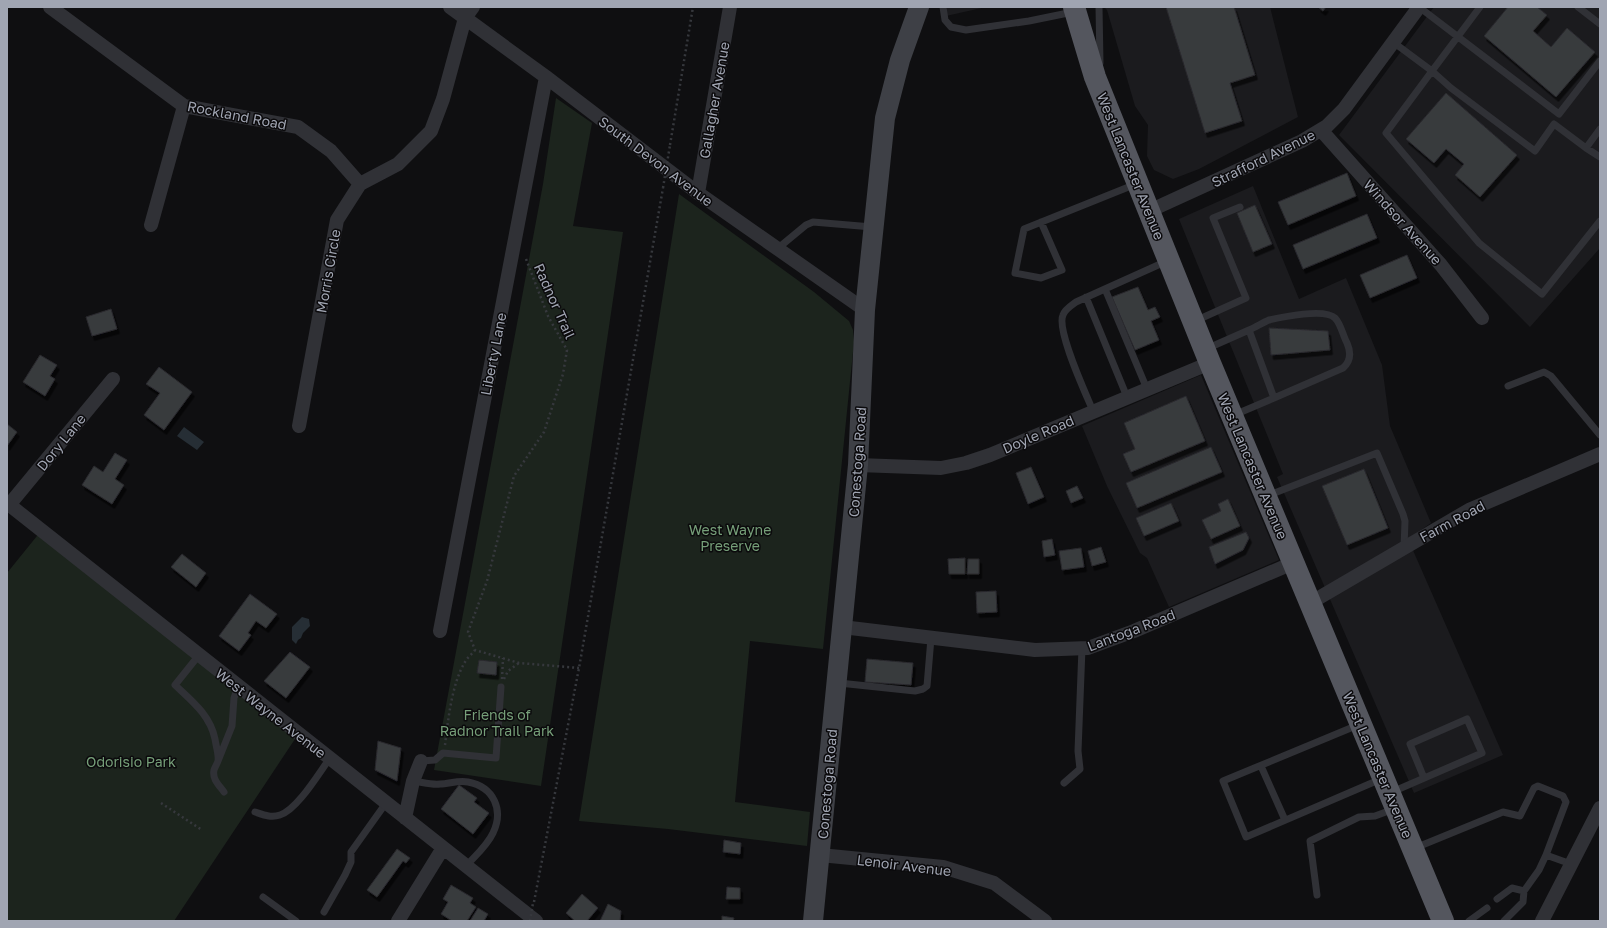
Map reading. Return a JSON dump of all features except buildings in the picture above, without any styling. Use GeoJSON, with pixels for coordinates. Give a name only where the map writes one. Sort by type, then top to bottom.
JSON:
{"type":"FeatureCollection","features":[{"type":"Feature","properties":{"kind":"highway","name":"West Lancaster Avenue"},"geometry":{"type":"LineString","coordinates":[[1075,9],[1100,89],[1207,356],[1443,921]]}},
{"type":"Feature","properties":{"kind":"main road","name":"Conestoga Road"},"geometry":{"type":"LineString","coordinates":[[813,921],[858,465],[865,310],[885,118],[900,60],[919,7]]}},
{"type":"Feature","properties":{"kind":"street","name":"Rockland Road"},"geometry":{"type":"LineString","coordinates":[[50,7],[184,106],[298,127],[331,150],[360,184]]}},
{"type":"Feature","properties":{"kind":"street","name":"South Devon Avenue"},"geometry":{"type":"LineString","coordinates":[[450,7],[469,12],[546,77],[698,193],[865,310]]}},
{"type":"Feature","properties":{"kind":"street","name":"Gallagher Avenue"},"geometry":{"type":"LineString","coordinates":[[698,193],[730,7]]}},
{"type":"Feature","properties":{"kind":"street","name":"Strafford Avenue"},"geometry":{"type":"LineString","coordinates":[[1149,211],[1302,142],[1327,126],[1344,109],[1419,7]]}},
{"type":"Feature","properties":{"kind":"street","name":"Morris Circle"},"geometry":{"type":"LineString","coordinates":[[299,426],[337,220],[360,184],[398,164],[431,131],[443,99],[469,12]]}},
{"type":"Feature","properties":{"kind":"street","name":"Liberty Lane"},"geometry":{"type":"LineString","coordinates":[[440,631],[546,77]]}},
{"type":"Feature","properties":{"kind":"street"},"geometry":{"type":"LineString","coordinates":[[151,225],[184,106]]}},
{"type":"Feature","properties":{"kind":"street","name":"Windsor Avenue"},"geometry":{"type":"LineString","coordinates":[[1321,130],[1441,265],[1482,318]]}},
{"type":"Feature","properties":{"kind":"street","name":"Doyle Road"},"geometry":{"type":"LineString","coordinates":[[858,465],[941,468],[966,463],[990,455],[1146,389],[1207,356]]}},
{"type":"Feature","properties":{"kind":"street","name":"Dory Lane"},"geometry":{"type":"LineString","coordinates":[[8,504],[113,379]]}},
{"type":"Feature","properties":{"kind":"street","name":"Farm Road"},"geometry":{"type":"LineString","coordinates":[[1310,603],[1468,510],[1600,454]]}},
{"type":"Feature","properties":{"kind":"street","name":"West Wayne Avenue"},"geometry":{"type":"LineString","coordinates":[[8,504],[536,921]]}},
{"type":"Feature","properties":{"kind":"street","name":"Lantoga Road"},"geometry":{"type":"LineString","coordinates":[[842,627],[1035,650],[1088,648],[1134,631],[1293,563]]}},
{"type":"Feature","properties":{"kind":"street"},"geometry":{"type":"LineString","coordinates":[[405,818],[413,781],[421,761]]}},
{"type":"Feature","properties":{"kind":"street"},"geometry":{"type":"LineString","coordinates":[[1542,921],[1600,808]]}},
{"type":"Feature","properties":{"kind":"street"},"geometry":{"type":"LineString","coordinates":[[398,921],[443,848]]}},
{"type":"Feature","properties":{"kind":"street","name":"Lenoir Avenue"},"geometry":{"type":"LineString","coordinates":[[820,855],[943,867],[994,883],[1045,921]]}},
{"type":"Feature","properties":{"kind":"lane"},"geometry":{"type":"LineString","coordinates":[[943,7],[945,20],[951,27],[966,30],[1029,22],[1075,9]]}},
{"type":"Feature","properties":{"kind":"lane"},"geometry":{"type":"LineString","coordinates":[[1099,7],[1100,89]]}},
{"type":"Feature","properties":{"kind":"lane"},"geometry":{"type":"LineString","coordinates":[[1419,7],[1559,114]]}},
{"type":"Feature","properties":{"kind":"lane"},"geometry":{"type":"LineString","coordinates":[[1480,7],[1386,134],[1479,243],[1542,294],[1600,221]]}},
{"type":"Feature","properties":{"kind":"lane"},"geometry":{"type":"LineString","coordinates":[[1578,7],[1600,24]]}},
{"type":"Feature","properties":{"kind":"lane"},"geometry":{"type":"LineString","coordinates":[[1393,42],[1535,152],[1559,114],[1600,61]]}},
{"type":"Feature","properties":{"kind":"lane"},"geometry":{"type":"LineString","coordinates":[[1554,124],[1600,157]]}},
{"type":"Feature","properties":{"kind":"lane"},"geometry":{"type":"LineString","coordinates":[[1586,148],[1600,129]]}},
{"type":"Feature","properties":{"kind":"lane"},"geometry":{"type":"LineString","coordinates":[[1041,222],[1062,270],[1041,278],[1015,273],[1024,229],[1041,222],[1138,183]]}},
{"type":"Feature","properties":{"kind":"lane"},"geometry":{"type":"LineString","coordinates":[[1194,322],[1246,298],[1213,218],[1240,207]]}},
{"type":"Feature","properties":{"kind":"lane"},"geometry":{"type":"LineString","coordinates":[[777,249],[806,225],[813,222],[874,228]]}},
{"type":"Feature","properties":{"kind":"lane"},"geometry":{"type":"LineString","coordinates":[[1094,411],[1065,339],[1061,322],[1062,315],[1068,308],[1086,298],[1169,260]]}},
{"type":"Feature","properties":{"kind":"lane"},"geometry":{"type":"LineString","coordinates":[[1105,289],[1146,389]]}},
{"type":"Feature","properties":{"kind":"lane"},"geometry":{"type":"LineString","coordinates":[[1086,298],[1127,397]]}},
{"type":"Feature","properties":{"kind":"lane"},"geometry":{"type":"LineString","coordinates":[[1207,356],[1250,330],[1270,320],[1317,313],[1326,314],[1335,318],[1338,323],[1348,347],[1348,365],[1232,416]]}},
{"type":"Feature","properties":{"kind":"lane"},"geometry":{"type":"LineString","coordinates":[[1250,330],[1274,398]]}},
{"type":"Feature","properties":{"kind":"lane"},"geometry":{"type":"LineString","coordinates":[[1508,386],[1544,372],[1551,376],[1600,435]]}},
{"type":"Feature","properties":{"kind":"lane"},"geometry":{"type":"LineString","coordinates":[[1265,497],[1377,453],[1403,514],[1405,522],[1404,548]]}},
{"type":"Feature","properties":{"kind":"lane"},"geometry":{"type":"LineString","coordinates":[[836,683],[915,691],[923,689],[927,686],[931,638]]}},
{"type":"Feature","properties":{"kind":"lane"},"geometry":{"type":"LineString","coordinates":[[1064,782],[1080,769],[1078,751],[1082,648]]}},
{"type":"Feature","properties":{"kind":"lane"},"geometry":{"type":"LineString","coordinates":[[199,655],[175,685],[201,710],[209,723],[215,738],[218,761]]}},
{"type":"Feature","properties":{"kind":"lane"},"geometry":{"type":"LineString","coordinates":[[421,761],[435,760],[443,753],[496,758],[502,684]]}},
{"type":"Feature","properties":{"kind":"lane"},"geometry":{"type":"LineString","coordinates":[[224,792],[216,782],[214,772],[232,726],[234,698],[238,686]]}},
{"type":"Feature","properties":{"kind":"lane"},"geometry":{"type":"LineString","coordinates":[[1361,724],[1223,781],[1246,836],[1285,820],[1390,793],[1482,753],[1467,720],[1410,744],[1424,778]]}},
{"type":"Feature","properties":{"kind":"lane"},"geometry":{"type":"LineString","coordinates":[[255,812],[272,817],[286,812],[297,802],[330,758]]}},
{"type":"Feature","properties":{"kind":"lane"},"geometry":{"type":"LineString","coordinates":[[1261,766],[1285,820]]}},
{"type":"Feature","properties":{"kind":"lane"},"geometry":{"type":"LineString","coordinates":[[413,781],[433,784],[467,782],[476,785],[492,796],[498,812],[494,833],[466,866]]}},
{"type":"Feature","properties":{"kind":"lane"},"geometry":{"type":"LineString","coordinates":[[1413,849],[1503,812],[1520,816],[1534,788],[1538,786],[1563,796],[1566,802],[1539,870],[1524,891],[1523,902],[1504,921]]}},
{"type":"Feature","properties":{"kind":"lane"},"geometry":{"type":"LineString","coordinates":[[1317,895],[1310,841],[1360,818],[1374,816],[1390,793]]}},
{"type":"Feature","properties":{"kind":"lane"},"geometry":{"type":"LineString","coordinates":[[324,912],[346,875],[351,862],[351,852],[386,803]]}},
{"type":"Feature","properties":{"kind":"lane"},"geometry":{"type":"LineString","coordinates":[[1546,855],[1571,864]]}},
{"type":"Feature","properties":{"kind":"lane"},"geometry":{"type":"LineString","coordinates":[[1497,899],[1512,888],[1524,891]]}},
{"type":"Feature","properties":{"kind":"lane"},"geometry":{"type":"LineString","coordinates":[[263,898],[296,921]]}},
{"type":"Feature","properties":{"kind":"lane"},"geometry":{"type":"LineString","coordinates":[[1469,921],[1487,908]]}},
{"type":"Feature","properties":{"kind":"path"},"geometry":{"type":"LineString","coordinates":[[530,921],[579,668],[693,7]]}},
{"type":"Feature","properties":{"kind":"path","name":"Radnor Trail"},"geometry":{"type":"LineString","coordinates":[[475,650],[468,632],[487,581],[514,476],[544,432],[563,374],[567,350],[548,316],[525,258]]}},
{"type":"Feature","properties":{"kind":"path"},"geometry":{"type":"LineString","coordinates":[[443,753],[450,705],[458,678],[465,662],[475,650],[519,663],[579,668]]}},
{"type":"Feature","properties":{"kind":"path"},"geometry":{"type":"LineString","coordinates":[[502,684],[503,658]]}},
{"type":"Feature","properties":{"kind":"path"},"geometry":{"type":"LineString","coordinates":[[502,684],[508,671],[519,663]]}},
{"type":"Feature","properties":{"kind":"path"},"geometry":{"type":"LineString","coordinates":[[161,803],[202,830]]}},
{"type":"Feature","properties":{"kind":"shaded area"},"geometry":{"type":"Polygon","coordinates":[[[947,7],[986,7],[946,16],[947,7]]]}},
{"type":"Feature","properties":{"kind":"shaded area"},"geometry":{"type":"Polygon","coordinates":[[[1104,7],[1270,7],[1298,117],[1199,169],[1173,179],[1154,170],[1147,156],[1148,125],[1135,106],[1107,10],[1104,7]]]}},
{"type":"Feature","properties":{"kind":"shaded area"},"geometry":{"type":"Polygon","coordinates":[[[1434,7],[1600,7],[1600,248],[1530,327],[1339,135],[1434,7]]]}},
{"type":"Feature","properties":{"kind":"shaded area"},"geometry":{"type":"Polygon","coordinates":[[[1253,186],[1299,299],[1346,278],[1382,365],[1390,426],[1431,523],[1408,539],[1503,755],[1414,793],[1277,477],[1283,474],[1179,219],[1253,186]]]}},
{"type":"Feature","properties":{"kind":"shaded area"},"geometry":{"type":"Polygon","coordinates":[[[1201,375],[1279,560],[1169,607],[1147,558],[1140,553],[1107,486],[1082,426],[1201,375]]]}},
{"type":"Feature","properties":{"kind":"shaded area"},"geometry":{"type":"Polygon","coordinates":[[[184,427],[204,442],[197,450],[177,436],[184,427]]]}},
{"type":"Feature","properties":{"kind":"shaded area"},"geometry":{"type":"Polygon","coordinates":[[[302,617],[309,619],[310,626],[303,633],[296,644],[292,640],[292,627],[302,617]]]}},
{"type":"Feature","properties":{"kind":"green space","name":"Friends of Radnor Trail Park"},"geometry":{"type":"Polygon","coordinates":[[[556,98],[592,123],[573,226],[623,232],[541,786],[434,770],[543,184],[556,98]]]}},
{"type":"Feature","properties":{"kind":"green space","name":"West Wayne Preserve"},"geometry":{"type":"Polygon","coordinates":[[[679,194],[814,292],[849,321],[853,330],[854,342],[823,649],[750,641],[735,802],[810,812],[807,846],[668,829],[579,821],[679,194]]]}},
{"type":"Feature","properties":{"kind":"green space","name":"Odorisio Park"},"geometry":{"type":"Polygon","coordinates":[[[41,531],[299,733],[174,921],[7,921],[7,573],[41,531]]]}}]}
